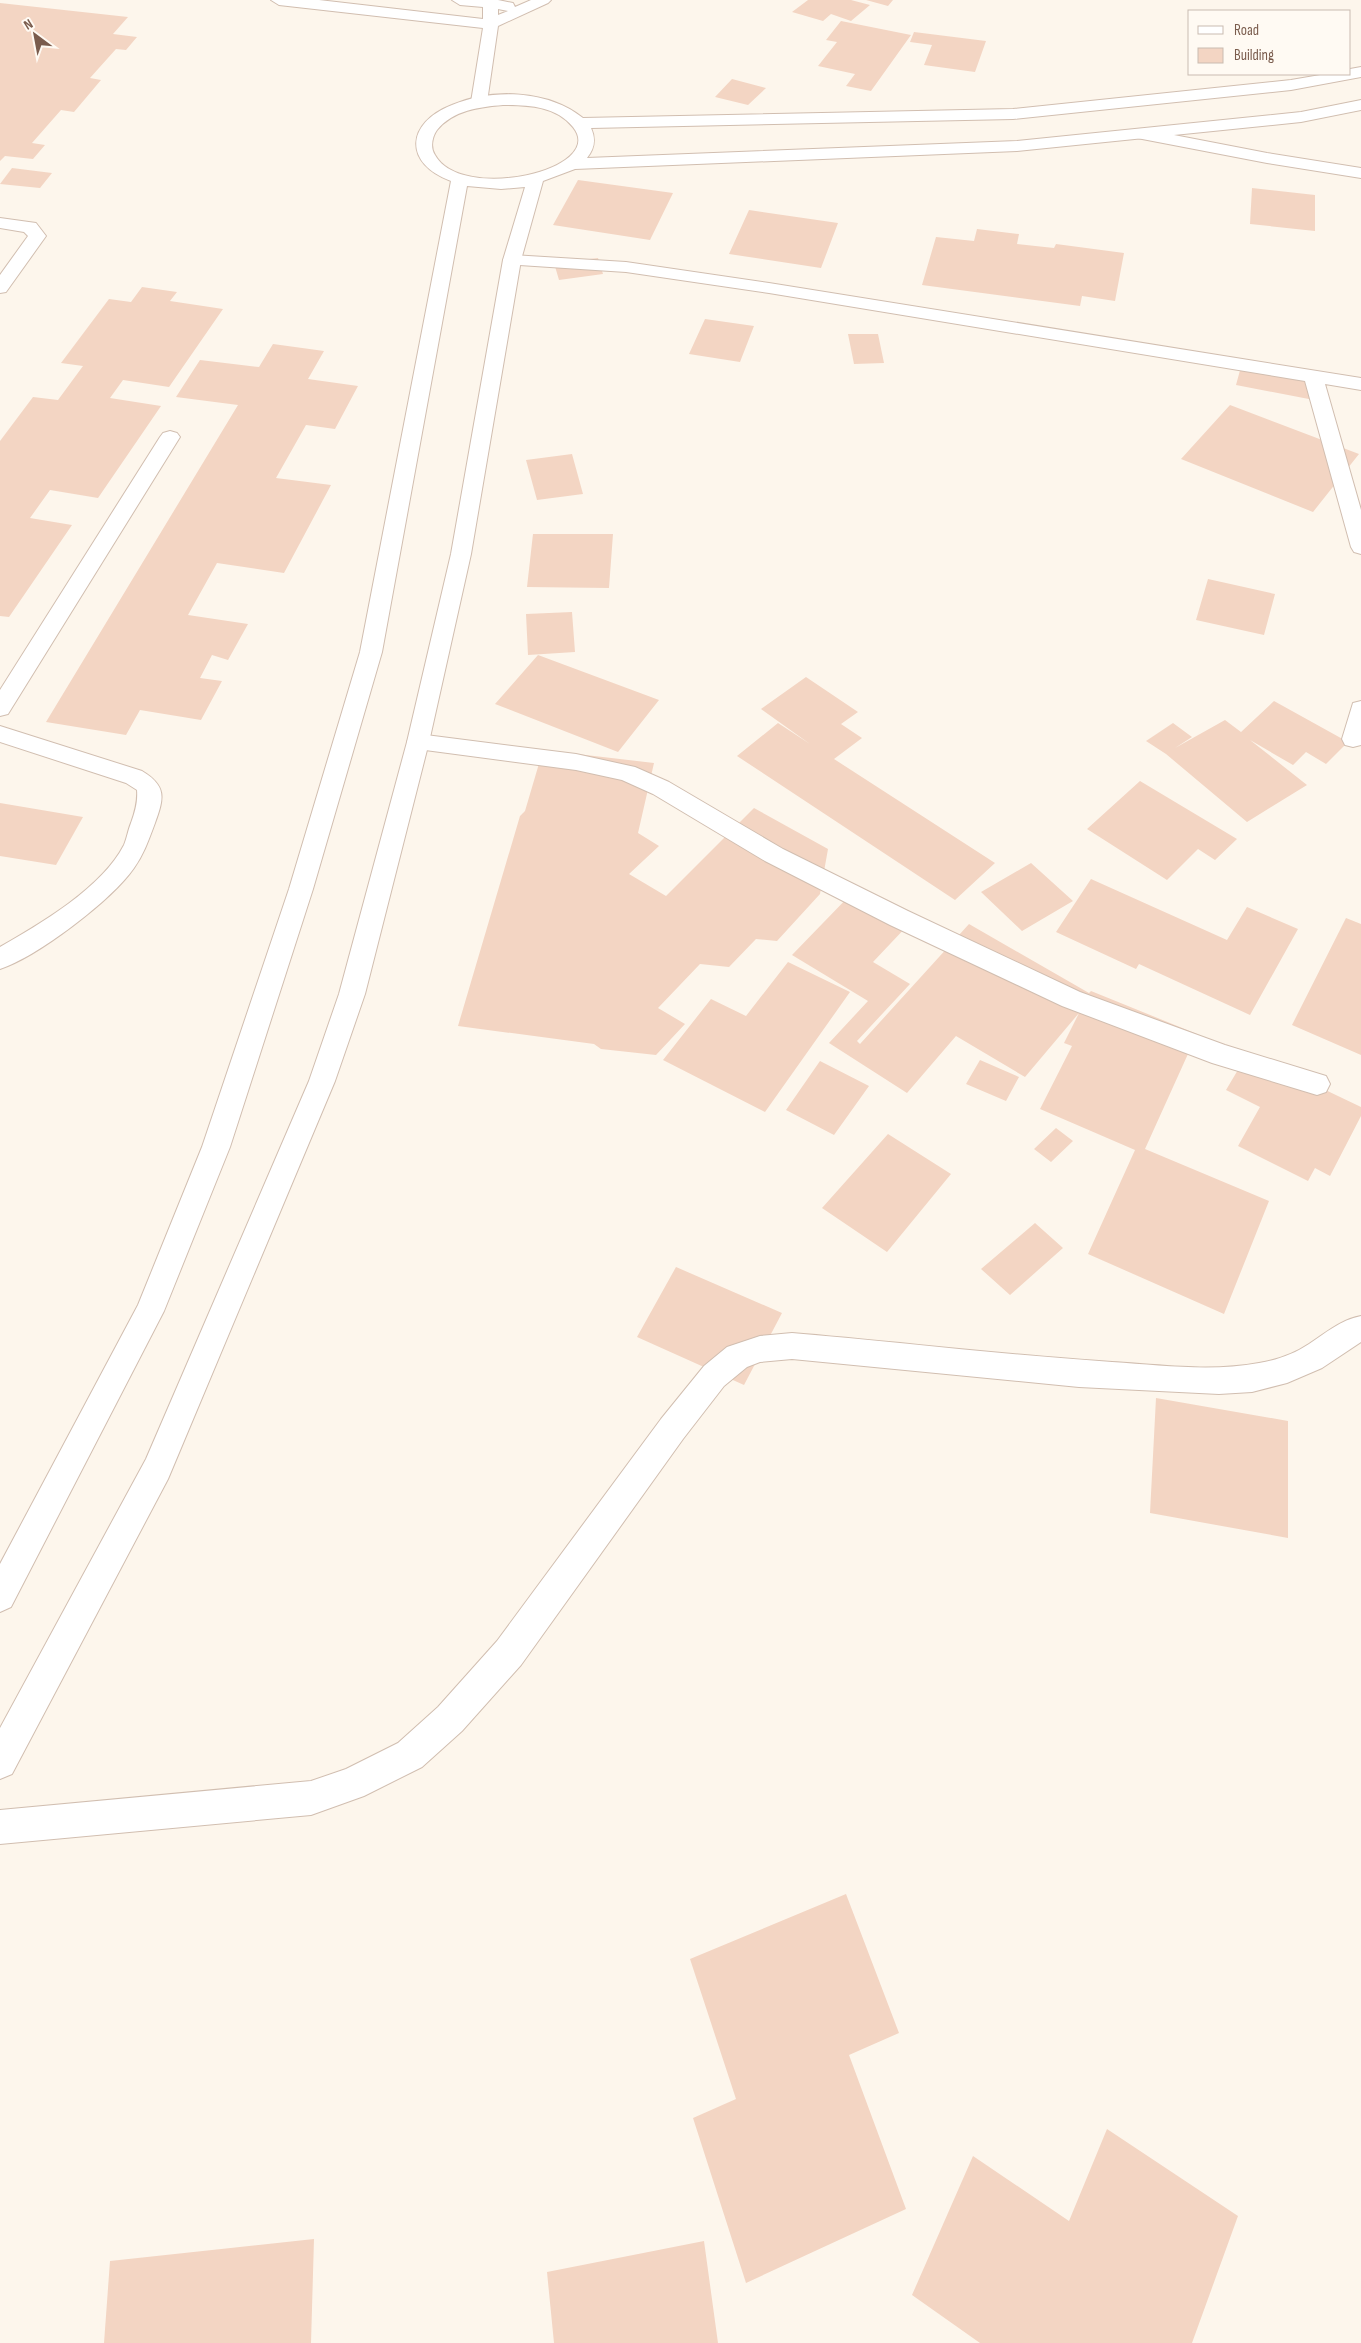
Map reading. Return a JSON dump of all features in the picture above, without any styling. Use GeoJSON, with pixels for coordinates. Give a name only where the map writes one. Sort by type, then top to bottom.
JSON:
{"type":"FeatureCollection","features":[{"type":"Feature","properties":{"kind":"street"},"geometry":{"type":"LineString","coordinates":[[279,0],[492,24],[543,0]]}},
{"type":"Feature","properties":{"kind":"street"},"geometry":{"type":"LineString","coordinates":[[460,0],[490,2],[526,8]]}},
{"type":"Feature","properties":{"kind":"street"},"geometry":{"type":"LineString","coordinates":[[479,102],[492,24],[490,2]]}},
{"type":"Feature","properties":{"kind":"street"},"geometry":{"type":"LineString","coordinates":[[581,124],[1014,114],[1291,85],[1345,75]]}},
{"type":"Feature","properties":{"kind":"street"},"geometry":{"type":"LineString","coordinates":[[572,164],[584,151],[587,137],[581,124],[568,113],[543,103],[528,100],[479,102],[459,108],[442,116],[430,126],[424,138],[424,150],[430,161],[442,171],[460,178],[501,184],[535,180],[572,164],[1017,146],[1301,117],[1361,105]]}},
{"type":"Feature","properties":{"kind":"street"},"geometry":{"type":"LineString","coordinates":[[1143,134],[1267,158],[1361,173]]}},
{"type":"Feature","properties":{"kind":"street"},"geometry":{"type":"LineString","coordinates":[[0,1596],[150,1311],[216,1148],[301,889],[371,652],[460,178]]}},
{"type":"Feature","properties":{"kind":"street"},"geometry":{"type":"LineString","coordinates":[[0,1762],[157,1469],[322,1081],[352,994],[418,742],[461,554],[512,260],[535,180]]}},
{"type":"Feature","properties":{"kind":"street"},"geometry":{"type":"LineString","coordinates":[[0,223],[30,227],[37,236],[0,288]]}},
{"type":"Feature","properties":{"kind":"street"},"geometry":{"type":"LineString","coordinates":[[512,260],[645,270],[1361,384]]}},
{"type":"Feature","properties":{"kind":"street"},"geometry":{"type":"LineString","coordinates":[[1313,376],[1361,547]]}},
{"type":"Feature","properties":{"kind":"street"},"geometry":{"type":"LineString","coordinates":[[0,708],[170,437]]}},
{"type":"Feature","properties":{"kind":"street"},"geometry":{"type":"LineString","coordinates":[[1353,739],[1361,709]]}},
{"type":"Feature","properties":{"kind":"street"},"geometry":{"type":"LineString","coordinates":[[0,734],[134,777],[147,785],[151,797],[134,848],[118,870],[86,902],[35,939],[0,959]]}},
{"type":"Feature","properties":{"kind":"street"},"geometry":{"type":"LineString","coordinates":[[418,742],[576,762],[627,773],[662,788],[782,860],[949,942],[1072,999],[1221,1055],[1317,1084]]}},
{"type":"Feature","properties":{"kind":"street"},"geometry":{"type":"LineString","coordinates":[[0,1827],[311,1798],[352,1784],[410,1755],[450,1719],[509,1653],[672,1429],[714,1376],[737,1357],[760,1349],[792,1346],[1065,1373],[1168,1379],[1252,1378],[1282,1372],[1319,1354],[1354,1330],[1361,1329]]}},
{"type":"Feature","properties":{"kind":"building"},"geometry":{"type":"Polygon","coordinates":[[[808,0],[851,0],[870,5],[851,21],[831,14],[823,21],[792,12],[808,0]]]}},
{"type":"Feature","properties":{"kind":"building"},"geometry":{"type":"Polygon","coordinates":[[[866,0],[893,0],[888,6],[866,0]]]}},
{"type":"Feature","properties":{"kind":"building"},"geometry":{"type":"Polygon","coordinates":[[[0,3],[128,17],[113,34],[137,37],[126,50],[116,49],[90,78],[101,80],[74,112],[61,110],[32,143],[45,145],[33,159],[5,156],[0,161],[0,3]]]}},
{"type":"Feature","properties":{"kind":"building"},"geometry":{"type":"Polygon","coordinates":[[[841,21],[911,35],[871,91],[846,86],[855,74],[818,66],[837,42],[826,40],[841,21]]]}},
{"type":"Feature","properties":{"kind":"building"},"geometry":{"type":"Polygon","coordinates":[[[914,32],[986,41],[975,72],[924,65],[932,45],[910,42],[914,32]]]}},
{"type":"Feature","properties":{"kind":"building"},"geometry":{"type":"Polygon","coordinates":[[[732,79],[766,88],[748,105],[715,97],[732,79]]]}},
{"type":"Feature","properties":{"kind":"building"},"geometry":{"type":"Polygon","coordinates":[[[12,168],[52,173],[40,188],[0,184],[12,168]]]}},
{"type":"Feature","properties":{"kind":"building"},"geometry":{"type":"Polygon","coordinates":[[[578,180],[673,193],[650,240],[553,225],[578,180]]]}},
{"type":"Feature","properties":{"kind":"building"},"geometry":{"type":"Polygon","coordinates":[[[1252,188],[1315,195],[1315,231],[1250,224],[1252,188]]]}},
{"type":"Feature","properties":{"kind":"building"},"geometry":{"type":"Polygon","coordinates":[[[749,210],[838,223],[821,268],[729,254],[749,210]]]}},
{"type":"Feature","properties":{"kind":"building"},"geometry":{"type":"Polygon","coordinates":[[[977,229],[1019,234],[1017,244],[1054,248],[1056,244],[1124,253],[1115,301],[1082,296],[1080,306],[922,285],[936,237],[974,241],[977,229]]]}},
{"type":"Feature","properties":{"kind":"building"},"geometry":{"type":"Polygon","coordinates":[[[598,258],[603,274],[559,280],[554,263],[598,258]]]}},
{"type":"Feature","properties":{"kind":"building"},"geometry":{"type":"Polygon","coordinates":[[[142,287],[177,292],[170,301],[223,309],[169,387],[123,380],[110,398],[161,406],[98,498],[50,490],[30,518],[72,525],[9,617],[0,616],[0,441],[33,397],[58,400],[83,366],[61,363],[109,299],[131,302],[142,287]]]}},
{"type":"Feature","properties":{"kind":"building"},"geometry":{"type":"Polygon","coordinates":[[[705,319],[754,326],[740,362],[689,354],[705,319]]]}},
{"type":"Feature","properties":{"kind":"building"},"geometry":{"type":"Polygon","coordinates":[[[848,334],[878,334],[884,363],[854,364],[848,334]]]}},
{"type":"Feature","properties":{"kind":"building"},"geometry":{"type":"Polygon","coordinates":[[[273,344],[324,351],[308,379],[358,386],[335,429],[306,425],[276,478],[331,485],[284,573],[217,563],[188,615],[248,624],[228,660],[212,655],[200,678],[222,681],[201,720],[140,710],[126,735],[46,722],[238,405],[176,397],[200,360],[259,367],[273,344]]]}},
{"type":"Feature","properties":{"kind":"building"},"geometry":{"type":"Polygon","coordinates":[[[1242,363],[1319,378],[1314,400],[1236,385],[1242,363]]]}},
{"type":"Feature","properties":{"kind":"building"},"geometry":{"type":"Polygon","coordinates":[[[1230,405],[1359,454],[1313,512],[1181,459],[1230,405]]]}},
{"type":"Feature","properties":{"kind":"building"},"geometry":{"type":"Polygon","coordinates":[[[572,454],[583,494],[537,500],[526,460],[572,454]]]}},
{"type":"Feature","properties":{"kind":"building"},"geometry":{"type":"Polygon","coordinates":[[[533,534],[613,534],[609,588],[527,587],[533,534]]]}},
{"type":"Feature","properties":{"kind":"building"},"geometry":{"type":"Polygon","coordinates":[[[1208,579],[1275,594],[1264,635],[1196,620],[1208,579]]]}},
{"type":"Feature","properties":{"kind":"building"},"geometry":{"type":"Polygon","coordinates":[[[572,612],[575,652],[528,655],[526,614],[572,612]]]}},
{"type":"Feature","properties":{"kind":"building"},"geometry":{"type":"Polygon","coordinates":[[[538,655],[659,700],[618,752],[495,704],[538,655]]]}},
{"type":"Feature","properties":{"kind":"building"},"geometry":{"type":"Polygon","coordinates":[[[806,677],[858,712],[841,724],[862,738],[834,759],[995,863],[955,900],[737,756],[778,723],[810,744],[761,709],[806,677]]]}},
{"type":"Feature","properties":{"kind":"building"},"geometry":{"type":"Polygon","coordinates":[[[1274,701],[1348,742],[1326,764],[1306,752],[1293,765],[1250,740],[1307,785],[1247,822],[1166,754],[1146,741],[1173,723],[1192,737],[1175,748],[1225,720],[1241,732],[1274,701]]]}},
{"type":"Feature","properties":{"kind":"building"},"geometry":{"type":"Polygon","coordinates":[[[543,750],[654,763],[638,833],[659,846],[629,874],[666,896],[754,808],[828,849],[820,894],[777,941],[756,939],[729,967],[700,964],[658,1008],[685,1024],[656,1055],[601,1049],[594,1044],[458,1026],[520,816],[525,811],[543,750]]]}},
{"type":"Feature","properties":{"kind":"building"},"geometry":{"type":"Polygon","coordinates":[[[1140,781],[1237,839],[1215,860],[1198,849],[1167,880],[1087,829],[1140,781]]]}},
{"type":"Feature","properties":{"kind":"building"},"geometry":{"type":"Polygon","coordinates":[[[0,803],[83,817],[56,865],[0,856],[0,803]]]}},
{"type":"Feature","properties":{"kind":"building"},"geometry":{"type":"Polygon","coordinates":[[[1031,863],[1073,901],[1022,931],[981,892],[1031,863]]]}},
{"type":"Feature","properties":{"kind":"building"},"geometry":{"type":"Polygon","coordinates":[[[1091,879],[1227,940],[1247,907],[1298,929],[1250,1015],[1139,964],[1136,969],[1056,932],[1091,879]]]}},
{"type":"Feature","properties":{"kind":"building"},"geometry":{"type":"Polygon","coordinates":[[[853,892],[908,925],[873,962],[910,984],[857,1041],[860,1044],[969,924],[1089,993],[1091,991],[1197,1034],[1145,1149],[1269,1201],[1224,1314],[1088,1254],[1135,1150],[1040,1109],[1072,1046],[1064,1043],[1079,1013],[1025,1077],[956,1036],[907,1093],[829,1043],[868,1001],[792,955],[853,892]]]}},
{"type":"Feature","properties":{"kind":"building"},"geometry":{"type":"Polygon","coordinates":[[[1346,918],[1361,924],[1361,1055],[1292,1025],[1346,918]]]}},
{"type":"Feature","properties":{"kind":"building"},"geometry":{"type":"Polygon","coordinates":[[[788,962],[850,992],[765,1112],[663,1060],[711,999],[746,1016],[788,962]]]}},
{"type":"Feature","properties":{"kind":"building"},"geometry":{"type":"Polygon","coordinates":[[[1248,1053],[1361,1107],[1361,1116],[1330,1176],[1315,1168],[1308,1181],[1238,1146],[1260,1107],[1226,1090],[1248,1053]]]}},
{"type":"Feature","properties":{"kind":"building"},"geometry":{"type":"Polygon","coordinates":[[[980,1060],[1019,1077],[1006,1101],[966,1084],[980,1060]]]}},
{"type":"Feature","properties":{"kind":"building"},"geometry":{"type":"Polygon","coordinates":[[[820,1061],[869,1086],[834,1135],[786,1110],[820,1061]]]}},
{"type":"Feature","properties":{"kind":"building"},"geometry":{"type":"Polygon","coordinates":[[[1056,1128],[1073,1141],[1051,1162],[1034,1149],[1056,1128]]]}},
{"type":"Feature","properties":{"kind":"building"},"geometry":{"type":"Polygon","coordinates":[[[888,1134],[951,1174],[887,1252],[822,1208],[888,1134]]]}},
{"type":"Feature","properties":{"kind":"building"},"geometry":{"type":"Polygon","coordinates":[[[1035,1223],[1063,1248],[1010,1295],[981,1269],[1035,1223]]]}},
{"type":"Feature","properties":{"kind":"building"},"geometry":{"type":"Polygon","coordinates":[[[676,1267],[782,1313],[744,1385],[637,1337],[676,1267]]]}},
{"type":"Feature","properties":{"kind":"building"},"geometry":{"type":"Polygon","coordinates":[[[1156,1398],[1288,1421],[1288,1538],[1150,1513],[1156,1398]]]}},
{"type":"Feature","properties":{"kind":"building"},"geometry":{"type":"Polygon","coordinates":[[[846,1894],[899,2033],[849,2055],[906,2209],[746,2283],[693,2118],[736,2099],[690,1959],[846,1894]]]}},
{"type":"Feature","properties":{"kind":"building"},"geometry":{"type":"Polygon","coordinates":[[[1107,2129],[1238,2216],[1192,2343],[980,2343],[912,2295],[973,2156],[1069,2221],[1107,2129]]]}},
{"type":"Feature","properties":{"kind":"building"},"geometry":{"type":"Polygon","coordinates":[[[314,2239],[311,2343],[104,2343],[110,2261],[314,2239]]]}},
{"type":"Feature","properties":{"kind":"building"},"geometry":{"type":"Polygon","coordinates":[[[704,2241],[718,2343],[554,2343],[547,2272],[704,2241]]]}}]}
